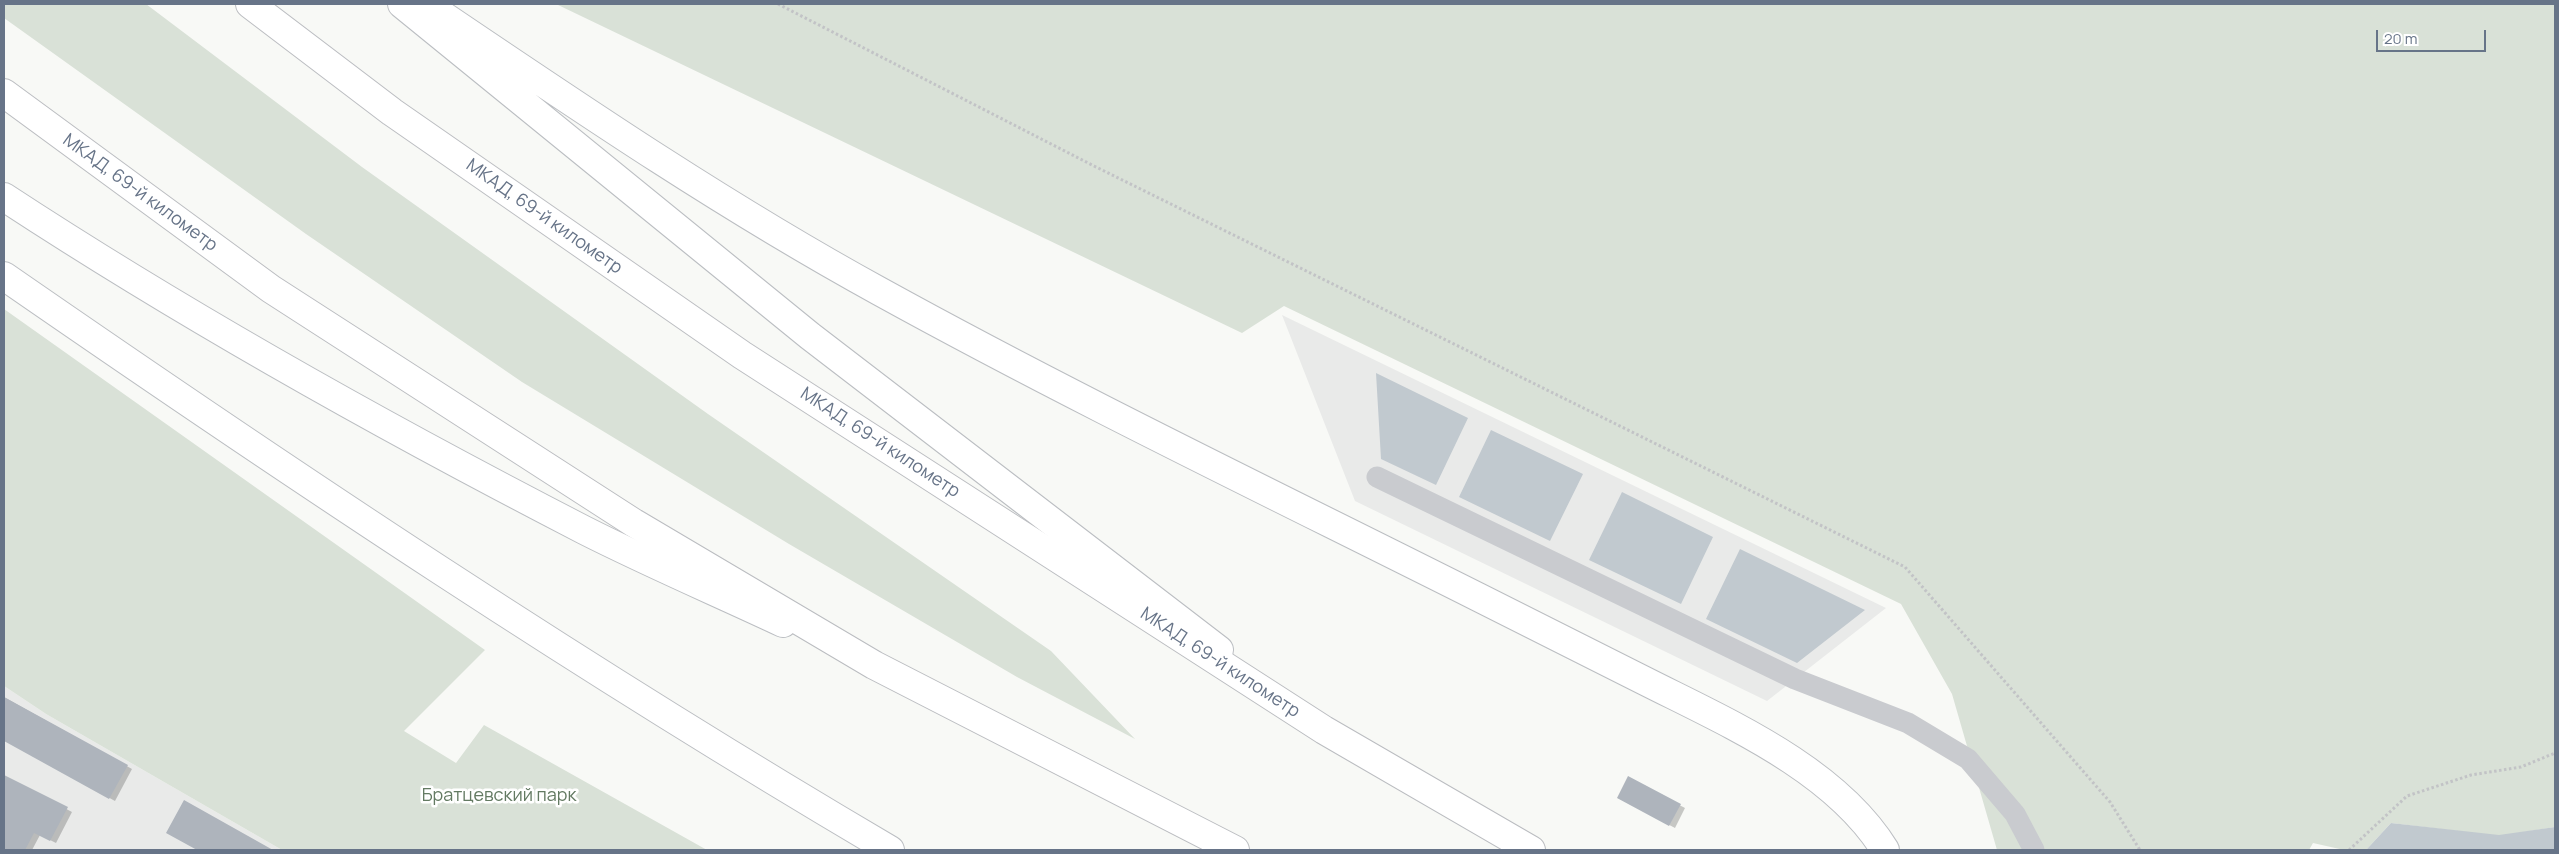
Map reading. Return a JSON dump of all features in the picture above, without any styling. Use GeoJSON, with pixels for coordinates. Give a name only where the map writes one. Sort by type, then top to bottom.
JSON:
{"type":"FeatureCollection","features":[{"type":"Feature","properties":{"kind":"main road","name":"МКАД, 69-й километр"},"geometry":{"type":"LineString","coordinates":[[250,4],[392,112],[742,355],[1324,730],[1531,850]]}},
{"type":"Feature","properties":{"kind":"main road"},"geometry":{"type":"LineString","coordinates":[[402,4],[810,336],[1324,730]]}},
{"type":"Feature","properties":{"kind":"main road"},"geometry":{"type":"LineString","coordinates":[[426,4],[695,183],[868,285],[1198,457],[1677,697],[1784,755],[1844,800],[1872,830],[1885,850]]}},
{"type":"Feature","properties":{"kind":"main road","name":"МКАД, 69-й километр"},"geometry":{"type":"LineString","coordinates":[[4,94],[271,289],[634,523],[874,665],[1235,850]]}},
{"type":"Feature","properties":{"kind":"main road"},"geometry":{"type":"LineString","coordinates":[[4,197],[90,254],[279,365],[498,484],[586,531],[874,665]]}},
{"type":"Feature","properties":{"kind":"main road"},"geometry":{"type":"LineString","coordinates":[[4,276],[196,408],[598,671],[883,846]]}},
{"type":"Feature","properties":{"kind":"lane"},"geometry":{"type":"LineString","coordinates":[[1377,477],[1795,679],[1908,723],[1968,759],[2015,814],[2034,850]]}},
{"type":"Feature","properties":{"kind":"path"},"geometry":{"type":"LineString","coordinates":[[778,4],[1094,166],[1905,567],[2110,802],[2140,850]]}},
{"type":"Feature","properties":{"kind":"path"},"geometry":{"type":"LineString","coordinates":[[2349,850],[2407,796],[2471,775],[2521,767],[2555,753]]}},
{"type":"Feature","properties":{"kind":"shaded area"},"geometry":{"type":"Polygon","coordinates":[[[1282,315],[1886,608],[1767,701],[1355,501],[1282,315]]]}},
{"type":"Feature","properties":{"kind":"shaded area"},"geometry":{"type":"Polygon","coordinates":[[[1376,373],[1468,418],[1436,485],[1381,459],[1376,373]]]}},
{"type":"Feature","properties":{"kind":"shaded area"},"geometry":{"type":"Polygon","coordinates":[[[1491,430],[1583,474],[1550,541],[1459,497],[1491,430]]]}},
{"type":"Feature","properties":{"kind":"shaded area"},"geometry":{"type":"Polygon","coordinates":[[[1622,492],[1713,537],[1681,604],[1589,560],[1622,492]]]}},
{"type":"Feature","properties":{"kind":"shaded area"},"geometry":{"type":"Polygon","coordinates":[[[1740,549],[1865,610],[1797,663],[1706,619],[1740,549]]]}},
{"type":"Feature","properties":{"kind":"shaded area"},"geometry":{"type":"Polygon","coordinates":[[[4,686],[46,714],[282,850],[4,850],[4,686]]]}},
{"type":"Feature","properties":{"kind":"shaded area"},"geometry":{"type":"Polygon","coordinates":[[[2391,823],[2499,835],[2555,827],[2555,850],[2366,850],[2391,823]]]}},
{"type":"Feature","properties":{"kind":"green space"},"geometry":{"type":"Polygon","coordinates":[[[4,4],[146,4],[362,167],[708,414],[1051,651],[1135,739],[1017,677],[789,544],[522,382],[306,234],[4,18],[4,4]]]}},
{"type":"Feature","properties":{"kind":"green space"},"geometry":{"type":"Polygon","coordinates":[[[556,4],[2555,4],[2555,827],[2499,836],[2391,823],[2366,850],[2344,850],[2313,843],[2309,850],[1997,850],[1952,694],[1901,604],[1284,306],[1242,333],[556,4]]]}},
{"type":"Feature","properties":{"kind":"green space","name":"Братцевский парк"},"geometry":{"type":"Polygon","coordinates":[[[4,309],[485,650],[404,731],[456,763],[484,725],[707,850],[282,850],[46,714],[4,686],[4,309]]]}},
{"type":"Feature","properties":{"kind":"building"},"geometry":{"type":"Polygon","coordinates":[[[4,697],[128,765],[109,799],[4,741],[4,697]]]}},
{"type":"Feature","properties":{"kind":"building"},"geometry":{"type":"Polygon","coordinates":[[[4,775],[68,807],[50,841],[34,833],[25,850],[4,850],[4,775]]]}},
{"type":"Feature","properties":{"kind":"building"},"geometry":{"type":"Polygon","coordinates":[[[1628,776],[1681,804],[1669,826],[1617,798],[1628,776]]]}},
{"type":"Feature","properties":{"kind":"building"},"geometry":{"type":"Polygon","coordinates":[[[184,800],[273,850],[197,850],[166,833],[184,800]]]}}]}
